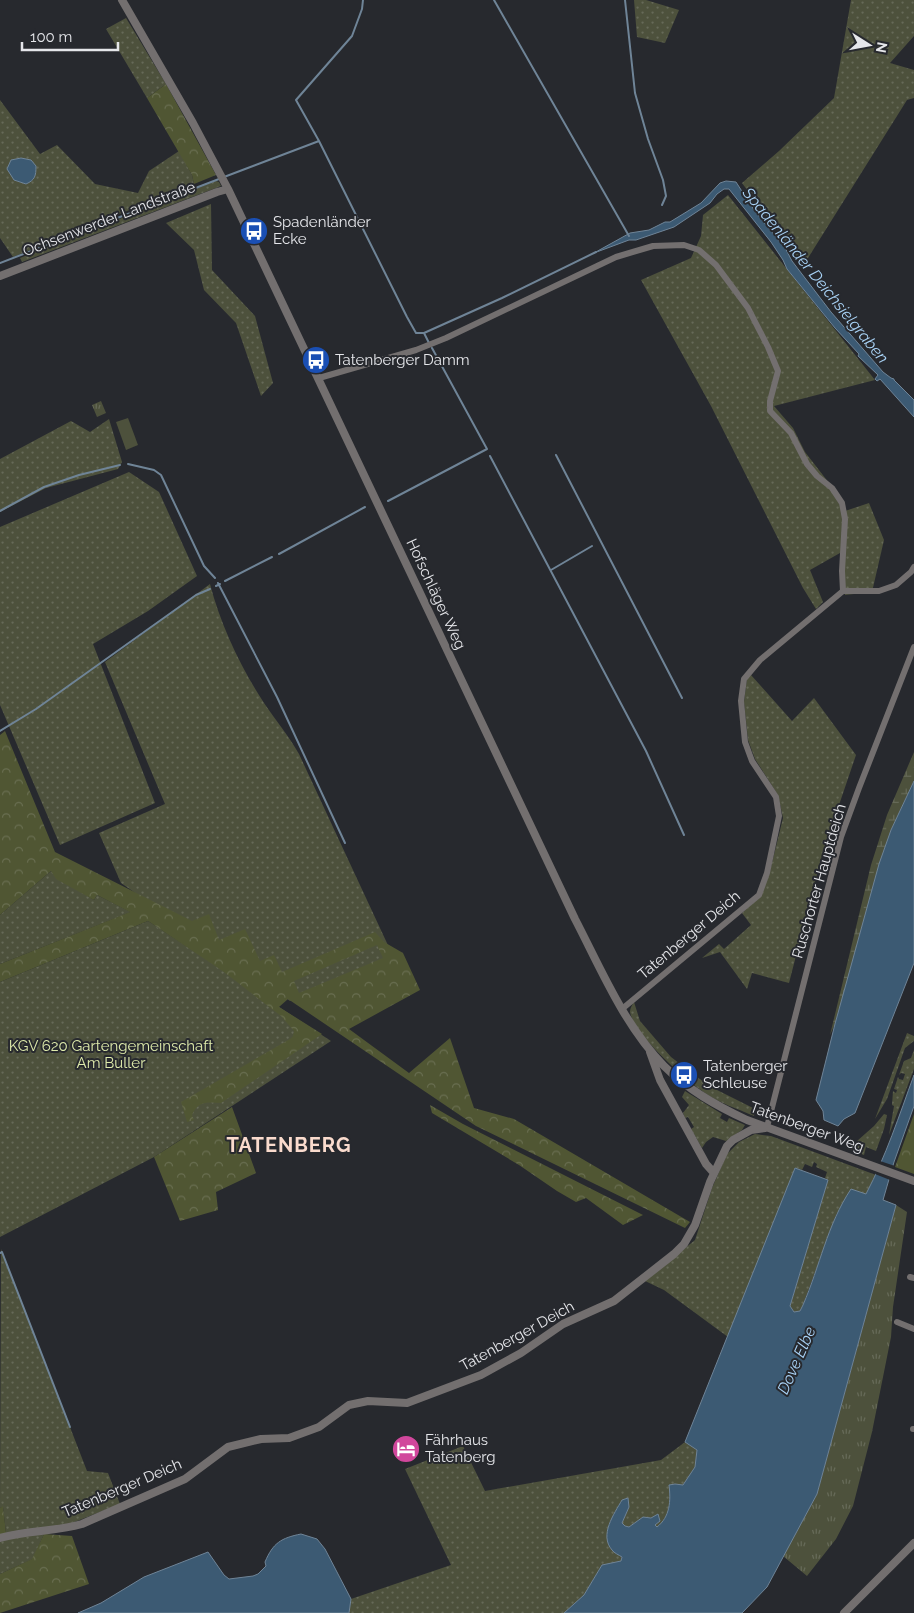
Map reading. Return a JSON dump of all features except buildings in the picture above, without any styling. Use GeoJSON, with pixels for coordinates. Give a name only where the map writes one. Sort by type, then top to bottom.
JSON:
{"type":"FeatureCollection","features":[{"type":"Feature","properties":{"kind":"street","name":"Hofschläger Weg"},"geometry":{"type":"LineString","coordinates":[[122,0],[194,123],[227,186],[575,919],[622,1009]]}},
{"type":"Feature","properties":{"kind":"street","name":"Ochsenwerder Landstraße"},"geometry":{"type":"LineString","coordinates":[[0,276],[217,192],[227,186]]}},
{"type":"Feature","properties":{"kind":"street"},"geometry":{"type":"LineString","coordinates":[[318,378],[410,352],[431,344],[616,257],[653,246],[684,245],[699,250],[716,265],[748,308],[768,346],[778,372],[770,400],[770,411],[791,433],[807,464],[817,476],[832,488],[842,503],[845,519],[842,571],[843,591],[879,591],[896,585],[914,567]]}},
{"type":"Feature","properties":{"kind":"street","name":"Tatenberger Deich"},"geometry":{"type":"LineString","coordinates":[[622,1009],[759,895],[767,873],[779,816],[776,797],[752,761],[745,742],[742,701],[744,679],[760,660],[843,591]]}},
{"type":"Feature","properties":{"kind":"street","name":"Ruschorter Hauptdeich"},"geometry":{"type":"LineString","coordinates":[[767,1128],[842,838],[859,788],[914,647]]}},
{"type":"Feature","properties":{"kind":"street","name":"Tatenberger Weg"},"geometry":{"type":"LineString","coordinates":[[622,1009],[650,1050],[665,1067],[702,1097],[723,1109],[767,1128],[914,1181]]}},
{"type":"Feature","properties":{"kind":"street"},"geometry":{"type":"LineString","coordinates":[[650,1050],[660,1080],[706,1164],[714,1173]]}},
{"type":"Feature","properties":{"kind":"street","name":"Tatenberger Deich"},"geometry":{"type":"LineString","coordinates":[[0,1538],[82,1524],[185,1479],[228,1447],[249,1440],[289,1438],[304,1434],[325,1423],[349,1405],[368,1401],[408,1403],[481,1375],[522,1353],[563,1324],[614,1301],[674,1254],[684,1244],[696,1225],[722,1154],[733,1140],[751,1130],[767,1128]]}},
{"type":"Feature","properties":{"kind":"street"},"geometry":{"type":"LineString","coordinates":[[897,1322],[914,1328]]}},
{"type":"Feature","properties":{"kind":"street"},"geometry":{"type":"LineString","coordinates":[[844,1613],[914,1543]]}},
{"type":"Feature","properties":{"kind":"green space"},"geometry":{"type":"Polygon","coordinates":[[[634,0],[646,0],[679,10],[665,43],[637,37],[634,0]]]}},
{"type":"Feature","properties":{"kind":"green space"},"geometry":{"type":"Polygon","coordinates":[[[851,0],[914,0],[914,36],[890,63],[914,70],[914,98],[907,100],[803,266],[742,183],[779,151],[834,98],[851,0]]]}},
{"type":"Feature","properties":{"kind":"green space"},"geometry":{"type":"Polygon","coordinates":[[[126,18],[166,84],[147,98],[106,29],[126,18]]]}},
{"type":"Feature","properties":{"kind":"green space"},"geometry":{"type":"Polygon","coordinates":[[[166,84],[216,175],[194,184],[192,175],[147,98],[166,84]]]}},
{"type":"Feature","properties":{"kind":"green space"},"geometry":{"type":"Polygon","coordinates":[[[0,100],[40,154],[57,145],[95,184],[138,193],[149,171],[179,151],[192,175],[194,184],[13,257],[0,238],[0,100]]]}},
{"type":"Feature","properties":{"kind":"green space"},"geometry":{"type":"Polygon","coordinates":[[[216,181],[221,186],[22,262],[20,258],[216,181]]]}},
{"type":"Feature","properties":{"kind":"green space"},"geometry":{"type":"Polygon","coordinates":[[[728,195],[875,380],[774,406],[793,428],[805,452],[843,501],[845,511],[869,503],[884,540],[872,592],[845,595],[840,553],[810,570],[823,602],[816,609],[803,588],[711,406],[641,280],[691,258],[701,236],[703,215],[728,195]]]}},
{"type":"Feature","properties":{"kind":"green space"},"geometry":{"type":"Polygon","coordinates":[[[211,204],[212,270],[255,316],[273,383],[261,396],[236,323],[204,290],[194,250],[166,223],[211,204]]]}},
{"type":"Feature","properties":{"kind":"green space"},"geometry":{"type":"Polygon","coordinates":[[[101,401],[106,413],[97,417],[92,405],[101,401]]]}},
{"type":"Feature","properties":{"kind":"green space"},"geometry":{"type":"Polygon","coordinates":[[[128,418],[138,445],[126,450],[116,422],[128,418]]]}},
{"type":"Feature","properties":{"kind":"green space"},"geometry":{"type":"Polygon","coordinates":[[[109,419],[122,462],[118,469],[46,488],[0,512],[0,459],[71,421],[90,432],[109,419]]]}},
{"type":"Feature","properties":{"kind":"green space"},"geometry":{"type":"Polygon","coordinates":[[[129,472],[159,492],[197,576],[148,611],[93,644],[155,803],[60,845],[0,705],[0,527],[129,472]]]}},
{"type":"Feature","properties":{"kind":"green space"},"geometry":{"type":"Polygon","coordinates":[[[210,584],[226,631],[247,676],[299,754],[393,956],[290,1001],[121,883],[99,833],[165,804],[105,662],[210,584]]]}},
{"type":"Feature","properties":{"kind":"green space"},"geometry":{"type":"Polygon","coordinates":[[[751,675],[792,721],[814,698],[856,755],[822,855],[789,983],[752,973],[747,989],[720,952],[702,958],[719,944],[724,949],[751,925],[742,913],[760,897],[769,875],[783,818],[778,795],[755,759],[748,740],[744,702],[747,678],[751,675]]]}},
{"type":"Feature","properties":{"kind":"green space"},"geometry":{"type":"Polygon","coordinates":[[[5,731],[55,852],[192,921],[209,914],[219,940],[245,929],[260,961],[274,955],[282,972],[375,932],[384,942],[403,953],[420,990],[349,1029],[409,1073],[450,1038],[474,1108],[514,1119],[690,1222],[685,1228],[476,1126],[288,999],[279,1007],[322,1034],[221,1103],[203,1103],[194,1110],[192,1115],[194,1120],[187,1122],[181,1102],[290,1039],[294,1031],[281,1016],[224,972],[148,921],[0,982],[0,964],[130,912],[97,895],[94,900],[56,879],[51,871],[0,915],[0,735],[5,731]],[[377,945],[294,981],[299,993],[383,958],[377,945]]]}},
{"type":"Feature","properties":{"kind":"green space"},"geometry":{"type":"Polygon","coordinates":[[[914,752],[914,781],[891,830],[835,1024],[830,1035],[871,865],[887,815],[914,752]]]}},
{"type":"Feature","properties":{"kind":"green space"},"geometry":{"type":"Polygon","coordinates":[[[51,871],[94,900],[97,895],[131,912],[0,964],[0,915],[51,871]]]}},
{"type":"Feature","properties":{"kind":"green space","name":"KGV 620 Gartengemeinschaft Am Buller"},"geometry":{"type":"Polygon","coordinates":[[[148,921],[331,1041],[154,1157],[0,1237],[0,982],[148,921]]]}},
{"type":"Feature","properties":{"kind":"green space"},"geometry":{"type":"Polygon","coordinates":[[[634,1002],[640,1021],[671,1057],[709,1086],[755,1109],[754,1116],[710,1097],[662,1056],[650,1044],[634,1022],[630,1012],[634,1002]]]}},
{"type":"Feature","properties":{"kind":"green space"},"geometry":{"type":"Polygon","coordinates":[[[907,1033],[914,1036],[914,1041],[905,1048],[887,1099],[875,1119],[907,1033]]]}},
{"type":"Feature","properties":{"kind":"green space"},"geometry":{"type":"Polygon","coordinates":[[[914,1050],[914,1069],[889,1135],[894,1106],[892,1105],[893,1091],[896,1093],[897,1090],[894,1089],[898,1077],[903,1080],[905,1074],[901,1073],[899,1075],[904,1061],[911,1058],[914,1050]]]}},
{"type":"Feature","properties":{"kind":"green space"},"geometry":{"type":"Polygon","coordinates":[[[685,1091],[722,1114],[720,1118],[727,1122],[729,1118],[745,1125],[742,1130],[726,1141],[713,1137],[702,1148],[691,1129],[694,1127],[688,1117],[685,1118],[683,1113],[689,1105],[682,1097],[685,1091]]]}},
{"type":"Feature","properties":{"kind":"green space"},"geometry":{"type":"Polygon","coordinates":[[[430,1105],[463,1124],[643,1215],[623,1225],[586,1198],[576,1202],[519,1165],[432,1113],[430,1105]]]}},
{"type":"Feature","properties":{"kind":"green space"},"geometry":{"type":"Polygon","coordinates":[[[232,1107],[256,1173],[216,1192],[218,1210],[180,1221],[154,1157],[232,1107]]]}},
{"type":"Feature","properties":{"kind":"green space"},"geometry":{"type":"Polygon","coordinates":[[[884,1114],[887,1115],[884,1129],[876,1151],[866,1147],[864,1155],[848,1149],[874,1126],[884,1114]]]}},
{"type":"Feature","properties":{"kind":"green space"},"geometry":{"type":"Polygon","coordinates":[[[914,1114],[914,1174],[895,1167],[914,1114]]]}},
{"type":"Feature","properties":{"kind":"green space"},"geometry":{"type":"Polygon","coordinates":[[[755,1134],[771,1136],[876,1175],[866,1194],[837,1213],[803,1305],[800,1311],[794,1312],[790,1306],[828,1180],[825,1178],[827,1172],[816,1167],[817,1164],[814,1162],[812,1167],[805,1164],[802,1170],[795,1168],[728,1337],[664,1290],[645,1281],[695,1240],[712,1188],[727,1154],[739,1142],[755,1134]]]}},
{"type":"Feature","properties":{"kind":"green space"},"geometry":{"type":"Polygon","coordinates":[[[896,1205],[907,1212],[893,1307],[891,1337],[872,1432],[853,1506],[836,1539],[807,1576],[783,1556],[817,1494],[896,1205]]]}},
{"type":"Feature","properties":{"kind":"green space"},"geometry":{"type":"Polygon","coordinates":[[[1,1249],[87,1471],[108,1473],[120,1504],[67,1525],[6,1533],[3,1507],[0,1508],[1,1249]]]}},
{"type":"Feature","properties":{"kind":"green space"},"geometry":{"type":"Polygon","coordinates":[[[685,1442],[697,1450],[695,1467],[683,1485],[675,1484],[669,1486],[670,1503],[665,1519],[657,1528],[652,1518],[643,1517],[629,1527],[625,1526],[622,1523],[629,1507],[622,1500],[621,1562],[602,1565],[584,1595],[564,1613],[349,1613],[351,1599],[451,1565],[405,1469],[463,1446],[485,1491],[661,1460],[685,1442]]]}},
{"type":"Feature","properties":{"kind":"green space"},"geometry":{"type":"Polygon","coordinates":[[[3,1506],[6,1533],[0,1535],[0,1508],[3,1506]]]}},
{"type":"Feature","properties":{"kind":"green space"},"geometry":{"type":"Polygon","coordinates":[[[44,1534],[33,1559],[0,1574],[0,1541],[11,1537],[44,1534]]]}},
{"type":"Feature","properties":{"kind":"green space"},"geometry":{"type":"Polygon","coordinates":[[[44,1534],[72,1536],[89,1584],[0,1613],[0,1574],[32,1559],[44,1534]]]}},
{"type":"Feature","properties":{"kind":"water"},"geometry":{"type":"Polygon","coordinates":[[[21,158],[31,160],[36,166],[34,177],[26,184],[14,180],[7,169],[11,160],[21,158]]]}},
{"type":"Feature","properties":{"kind":"water"},"geometry":{"type":"Polygon","coordinates":[[[726,181],[736,182],[754,210],[780,242],[782,242],[792,261],[831,312],[883,372],[894,379],[914,400],[914,417],[880,379],[877,381],[875,379],[878,375],[858,356],[859,354],[835,328],[787,269],[771,242],[729,189],[724,189],[710,203],[674,227],[636,240],[629,240],[594,253],[630,233],[649,230],[665,222],[670,222],[701,203],[720,183],[726,181]]]}},
{"type":"Feature","properties":{"kind":"water"},"geometry":{"type":"Polygon","coordinates":[[[914,781],[914,963],[855,1113],[844,1119],[838,1126],[824,1120],[823,1111],[816,1100],[879,864],[891,830],[914,781]]]}},
{"type":"Feature","properties":{"kind":"water","name":"Dove Elbe"},"geometry":{"type":"Polygon","coordinates":[[[914,1075],[914,1106],[883,1200],[896,1205],[817,1494],[767,1587],[742,1613],[564,1613],[584,1595],[602,1565],[621,1561],[622,1557],[615,1553],[608,1544],[607,1531],[622,1500],[628,1498],[629,1507],[622,1523],[625,1526],[629,1527],[643,1517],[651,1518],[658,1514],[660,1521],[655,1525],[657,1527],[665,1518],[669,1508],[669,1485],[683,1485],[695,1467],[697,1450],[685,1442],[795,1168],[828,1180],[790,1306],[794,1312],[800,1311],[803,1305],[830,1231],[851,1189],[866,1194],[886,1150],[914,1075]]]}},
{"type":"Feature","properties":{"kind":"water"},"geometry":{"type":"Polygon","coordinates":[[[301,1534],[317,1539],[325,1549],[351,1599],[349,1613],[78,1613],[101,1603],[144,1577],[208,1552],[229,1579],[253,1576],[266,1566],[265,1562],[271,1550],[278,1542],[301,1534]]]}},
{"type":"Feature","properties":{"kind":"pier"},"geometry":{"type":"Polygon","coordinates":[[[880,1161],[895,1166],[890,1180],[875,1174],[880,1161]]]}},
{"type":"Feature","properties":{"kind":"waterway"},"geometry":{"type":"LineString","coordinates":[[363,0],[362,9],[352,36],[296,100],[319,141],[407,317],[416,333],[424,333],[429,343]]}},
{"type":"Feature","properties":{"kind":"waterway"},"geometry":{"type":"LineString","coordinates":[[494,0],[629,236]]}},
{"type":"Feature","properties":{"kind":"waterway"},"geometry":{"type":"LineString","coordinates":[[625,0],[635,93],[648,139],[663,180],[666,196],[662,205]]}},
{"type":"Feature","properties":{"kind":"waterway"},"geometry":{"type":"LineString","coordinates":[[224,177],[319,141]]}},
{"type":"Feature","properties":{"kind":"waterway"},"geometry":{"type":"LineString","coordinates":[[0,263],[219,179]]}},
{"type":"Feature","properties":{"kind":"waterway","name":"Spadenländer Deichsielgraben"},"geometry":{"type":"LineString","coordinates":[[424,333],[502,298],[596,252]]}},
{"type":"Feature","properties":{"kind":"waterway"},"geometry":{"type":"LineString","coordinates":[[388,501],[487,449],[432,348]]}},
{"type":"Feature","properties":{"kind":"waterway"},"geometry":{"type":"LineString","coordinates":[[556,455],[682,698]]}},
{"type":"Feature","properties":{"kind":"waterway"},"geometry":{"type":"LineString","coordinates":[[490,456],[646,751],[684,835]]}},
{"type":"Feature","properties":{"kind":"waterway"},"geometry":{"type":"LineString","coordinates":[[128,464],[154,470],[161,475],[204,566],[215,578]]}},
{"type":"Feature","properties":{"kind":"waterway"},"geometry":{"type":"LineString","coordinates":[[0,511],[44,487],[79,475],[120,465]]}},
{"type":"Feature","properties":{"kind":"waterway"},"geometry":{"type":"LineString","coordinates":[[279,554],[365,507]]}},
{"type":"Feature","properties":{"kind":"waterway"},"geometry":{"type":"LineString","coordinates":[[551,570],[592,546]]}},
{"type":"Feature","properties":{"kind":"waterway"},"geometry":{"type":"LineString","coordinates":[[225,581],[272,557]]}},
{"type":"Feature","properties":{"kind":"waterway"},"geometry":{"type":"LineString","coordinates":[[218,583],[277,697],[345,843]]}},
{"type":"Feature","properties":{"kind":"waterway"},"geometry":{"type":"LineString","coordinates":[[216,586],[220,584]]}},
{"type":"Feature","properties":{"kind":"waterway"},"geometry":{"type":"LineString","coordinates":[[0,731],[36,709],[196,595],[210,589]]}},
{"type":"Feature","properties":{"kind":"waterway"},"geometry":{"type":"LineString","coordinates":[[0,1253],[2,1252],[70,1427]]}},
{"type":"Feature","properties":{"kind":"place","name":"Spadenländer Ecke"},"geometry":{"type":"Point","coordinates":[254,231]}},
{"type":"Feature","properties":{"kind":"place","name":"Tatenberger Damm"},"geometry":{"type":"Point","coordinates":[316,360]}},
{"type":"Feature","properties":{"kind":"place","name":"Tatenberger Schleuse"},"geometry":{"type":"Point","coordinates":[684,1075]}},
{"type":"Feature","properties":{"kind":"place","name":"Fährhaus Tatenberg"},"geometry":{"type":"Point","coordinates":[406,1449]}},
{"type":"Feature","properties":{"kind":"district","name":"TATENBERG"},"geometry":{"type":"Point","coordinates":[289,1145]}}]}
